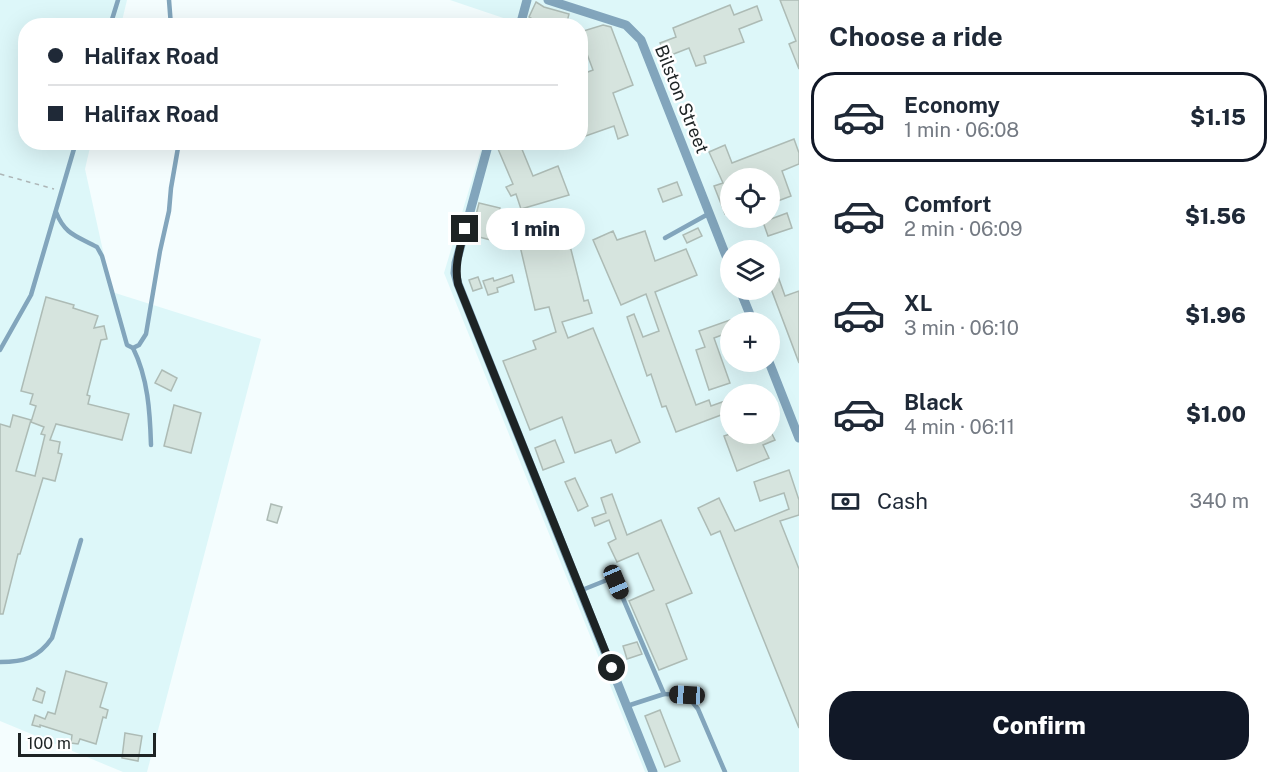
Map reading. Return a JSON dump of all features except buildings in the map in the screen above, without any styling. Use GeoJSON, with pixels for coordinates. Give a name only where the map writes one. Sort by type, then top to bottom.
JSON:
{"type":"FeatureCollection","features":[{"type":"Feature","properties":{"kind":"street"},"geometry":{"type":"LineString","coordinates":[[522,18],[527,0]]}},
{"type":"Feature","properties":{"kind":"street","name":"Bilston Street"},"geometry":{"type":"LineString","coordinates":[[549,0],[626,25],[641,40],[720,240]]}},
{"type":"Feature","properties":{"kind":"street"},"geometry":{"type":"LineString","coordinates":[[487,150],[455,273],[653,772]]}},
{"type":"Feature","properties":{"kind":"street"},"geometry":{"type":"LineString","coordinates":[[772,372],[799,438]]}},
{"type":"Feature","properties":{"kind":"lane"},"geometry":{"type":"LineString","coordinates":[[112,18],[118,0]]}},
{"type":"Feature","properties":{"kind":"lane"},"geometry":{"type":"LineString","coordinates":[[170,0],[171,18]]}},
{"type":"Feature","properties":{"kind":"lane"},"geometry":{"type":"LineString","coordinates":[[0,350],[31,295],[74,150]]}},
{"type":"Feature","properties":{"kind":"lane"},"geometry":{"type":"LineString","coordinates":[[133,348],[139,345],[146,334],[169,211],[178,150]]}},
{"type":"Feature","properties":{"kind":"lane"},"geometry":{"type":"LineString","coordinates":[[56,212],[60,223],[68,232],[97,247],[118,309],[123,335],[127,345],[133,348],[144,376],[150,416],[151,445]]}},
{"type":"Feature","properties":{"kind":"lane"},"geometry":{"type":"LineString","coordinates":[[665,238],[710,213]]}},
{"type":"Feature","properties":{"kind":"lane"},"geometry":{"type":"LineString","coordinates":[[0,662],[32,658],[44,650],[52,638],[81,540]]}},
{"type":"Feature","properties":{"kind":"lane"},"geometry":{"type":"LineString","coordinates":[[582,590],[608,580],[616,582],[664,694]]}},
{"type":"Feature","properties":{"kind":"lane"},"geometry":{"type":"LineString","coordinates":[[627,706],[664,694],[687,695],[698,709],[725,772]]}},
{"type":"Feature","properties":{"kind":"path"},"geometry":{"type":"LineString","coordinates":[[0,174],[62,191]]}},
{"type":"Feature","properties":{"kind":"shaded area"},"geometry":{"type":"Polygon","coordinates":[[[0,0],[127,0],[123,18],[18,18],[18,150],[89,150],[85,169],[112,292],[261,339],[147,772],[123,772],[0,721],[0,0]]]}},
{"type":"Feature","properties":{"kind":"shaded area"},"geometry":{"type":"Polygon","coordinates":[[[450,0],[799,0],[799,772],[645,772],[444,273],[481,150],[588,150],[588,18],[503,18],[450,0]]]}},
{"type":"Feature","properties":{"kind":"route"},"geometry":{"type":"LineString","coordinates":[[465,229],[456,262],[455,273],[458,284],[612,668]]}}]}
